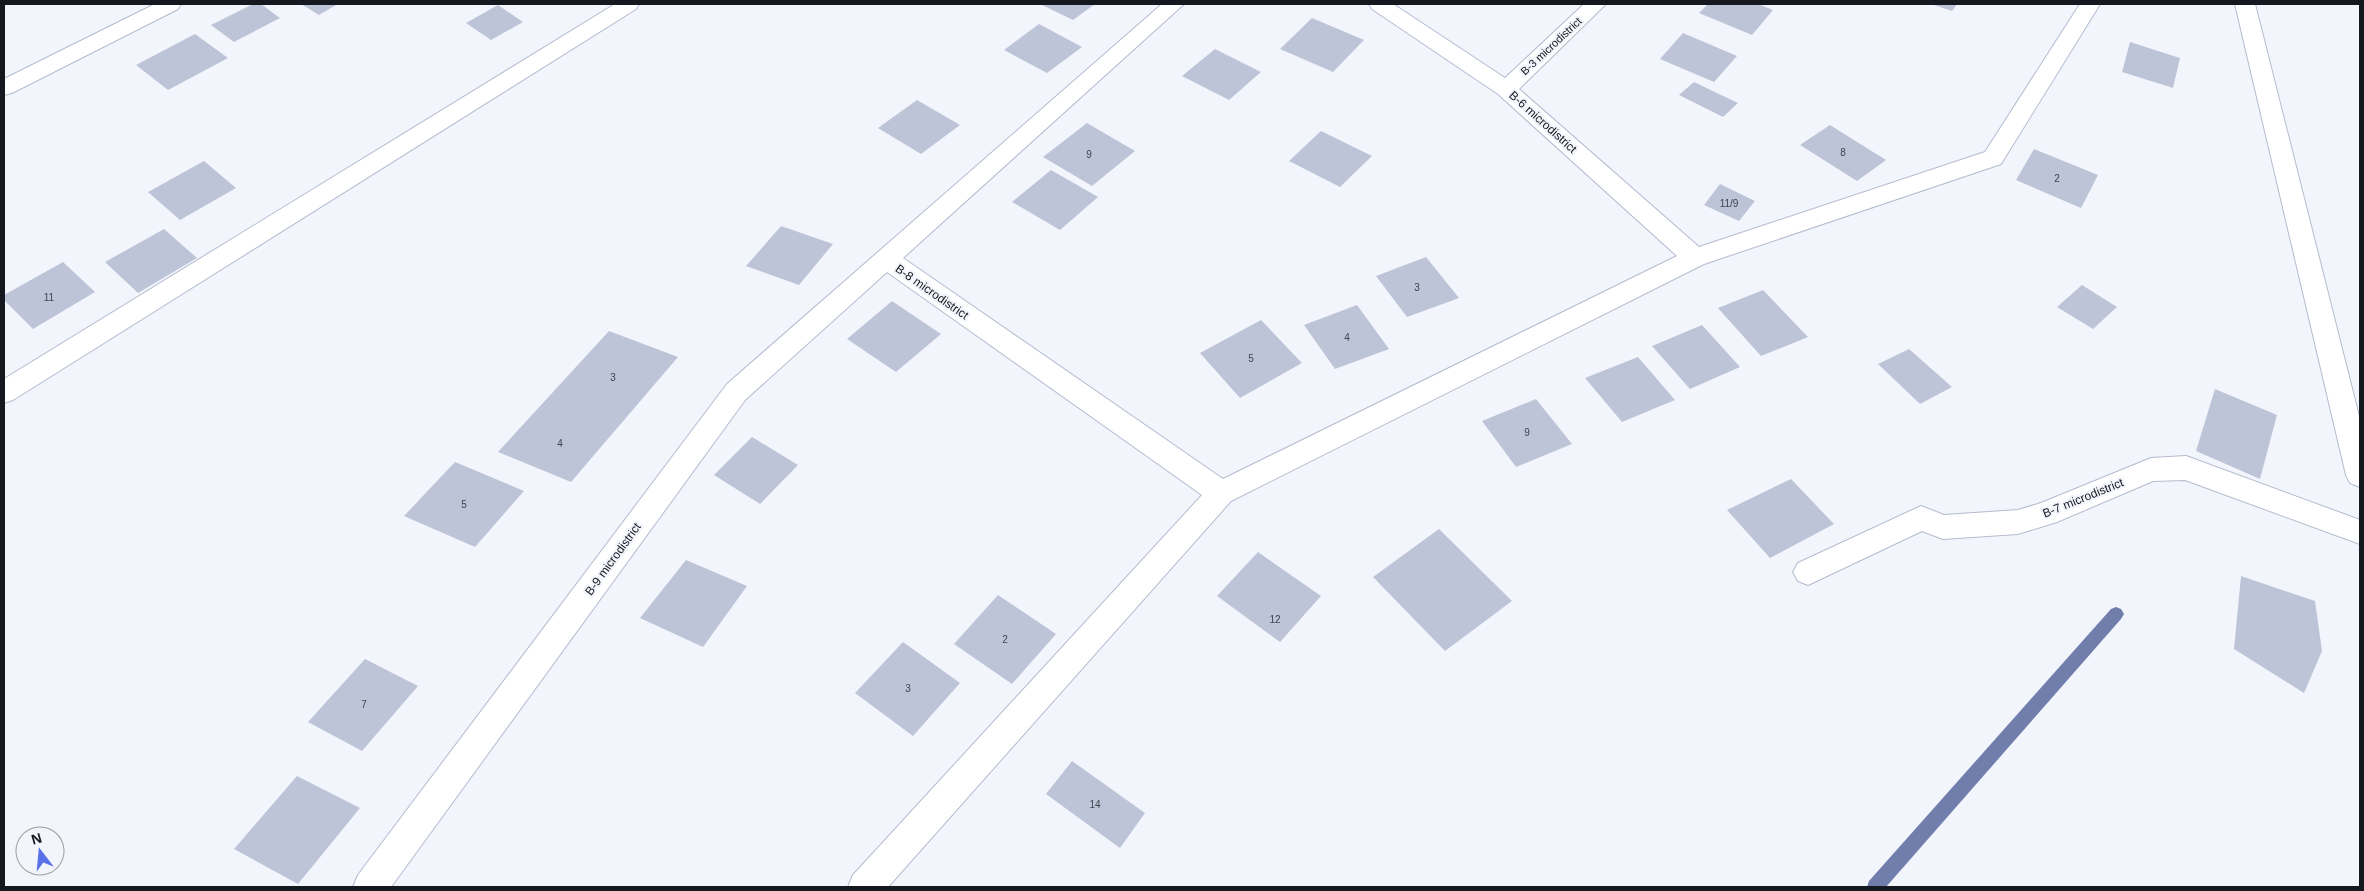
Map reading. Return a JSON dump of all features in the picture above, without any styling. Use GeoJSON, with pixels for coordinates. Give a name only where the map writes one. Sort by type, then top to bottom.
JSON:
{"type":"FeatureCollection","features":[{"type":"Feature","properties":{"kind":"street"},"geometry":{"type":"LineString","coordinates":[[4,88],[171,4]]}},
{"type":"Feature","properties":{"kind":"street"},"geometry":{"type":"LineString","coordinates":[[4,392],[629,4]]}},
{"type":"Feature","properties":{"kind":"street","name":"B-8 microdistrict"},"geometry":{"type":"LineString","coordinates":[[1174,4],[886,259],[1221,492]]}},
{"type":"Feature","properties":{"kind":"street","name":"B-6 microdistrict"},"geometry":{"type":"LineString","coordinates":[[1379,4],[1506,89],[1695,258]]}},
{"type":"Feature","properties":{"kind":"street","name":"B-3 microdistrict"},"geometry":{"type":"LineString","coordinates":[[1506,89],[1596,4]]}},
{"type":"Feature","properties":{"kind":"street"},"geometry":{"type":"LineString","coordinates":[[865,887],[1221,492],[1695,258],[1993,158],[2090,4]]}},
{"type":"Feature","properties":{"kind":"street"},"geometry":{"type":"LineString","coordinates":[[2245,4],[2360,475]]}},
{"type":"Feature","properties":{"kind":"street","name":"B-9 microdistrict"},"geometry":{"type":"LineString","coordinates":[[370,887],[736,392],[886,259]]}},
{"type":"Feature","properties":{"kind":"street","name":"B-7 microdistrict"},"geometry":{"type":"LineString","coordinates":[[1808,572],[1921,518],[1943,527],[2018,522],[2047,513],[2151,470],[2177,468],[2186,468],[2360,532]]}},
{"type":"Feature","properties":{"kind":"building"},"geometry":{"type":"Polygon","coordinates":[[[253,4],[261,4],[280,18],[234,42],[211,25],[253,4]]]}},
{"type":"Feature","properties":{"kind":"building"},"geometry":{"type":"Polygon","coordinates":[[[301,4],[338,4],[319,15],[301,4]]]}},
{"type":"Feature","properties":{"kind":"building"},"geometry":{"type":"Polygon","coordinates":[[[1040,4],[1095,4],[1073,20],[1040,4]]]}},
{"type":"Feature","properties":{"kind":"building"},"geometry":{"type":"Polygon","coordinates":[[[1708,4],[1758,4],[1773,10],[1752,35],[1699,13],[1708,4]]]}},
{"type":"Feature","properties":{"kind":"building"},"geometry":{"type":"Polygon","coordinates":[[[1931,4],[1957,4],[1952,11],[1931,4]]]}},
{"type":"Feature","properties":{"kind":"building"},"geometry":{"type":"Polygon","coordinates":[[[498,5],[523,22],[491,40],[466,23],[498,5]]]}},
{"type":"Feature","properties":{"kind":"building"},"geometry":{"type":"Polygon","coordinates":[[[1312,18],[1364,40],[1333,72],[1280,49],[1312,18]]]}},
{"type":"Feature","properties":{"kind":"building"},"geometry":{"type":"Polygon","coordinates":[[[1039,24],[1082,47],[1047,73],[1004,50],[1039,24]]]}},
{"type":"Feature","properties":{"kind":"building"},"geometry":{"type":"Polygon","coordinates":[[[1683,33],[1737,56],[1714,82],[1660,59],[1683,33]]]}},
{"type":"Feature","properties":{"kind":"building"},"geometry":{"type":"Polygon","coordinates":[[[195,34],[228,58],[168,90],[136,65],[195,34]]]}},
{"type":"Feature","properties":{"kind":"building"},"geometry":{"type":"Polygon","coordinates":[[[2130,42],[2180,58],[2173,88],[2122,72],[2130,42]]]}},
{"type":"Feature","properties":{"kind":"building"},"geometry":{"type":"Polygon","coordinates":[[[1215,49],[1261,72],[1229,100],[1182,76],[1215,49]]]}},
{"type":"Feature","properties":{"kind":"building"},"geometry":{"type":"Polygon","coordinates":[[[1694,82],[1738,103],[1723,117],[1679,95],[1694,82]]]}},
{"type":"Feature","properties":{"kind":"building"},"geometry":{"type":"Polygon","coordinates":[[[917,100],[960,125],[921,154],[878,128],[917,100]]]}},
{"type":"Feature","properties":{"kind":"building"},"geometry":{"type":"Polygon","coordinates":[[[1087,123],[1135,151],[1092,186],[1043,157],[1087,123]]]}},
{"type":"Feature","properties":{"kind":"building"},"geometry":{"type":"Polygon","coordinates":[[[1830,125],[1886,160],[1857,181],[1800,145],[1830,125]]]}},
{"type":"Feature","properties":{"kind":"building"},"geometry":{"type":"Polygon","coordinates":[[[1321,131],[1372,156],[1340,187],[1289,161],[1321,131]]]}},
{"type":"Feature","properties":{"kind":"building"},"geometry":{"type":"Polygon","coordinates":[[[2034,149],[2098,175],[2081,208],[2016,180],[2034,149]]]}},
{"type":"Feature","properties":{"kind":"building"},"geometry":{"type":"Polygon","coordinates":[[[204,161],[236,188],[180,220],[148,192],[204,161]]]}},
{"type":"Feature","properties":{"kind":"building"},"geometry":{"type":"Polygon","coordinates":[[[1051,170],[1098,197],[1060,230],[1012,202],[1051,170]]]}},
{"type":"Feature","properties":{"kind":"building"},"geometry":{"type":"Polygon","coordinates":[[[1720,184],[1755,201],[1739,221],[1704,205],[1720,184]]]}},
{"type":"Feature","properties":{"kind":"building"},"geometry":{"type":"Polygon","coordinates":[[[781,226],[833,244],[799,285],[746,266],[781,226]]]}},
{"type":"Feature","properties":{"kind":"building"},"geometry":{"type":"Polygon","coordinates":[[[164,229],[197,258],[138,293],[105,262],[164,229]]]}},
{"type":"Feature","properties":{"kind":"building"},"geometry":{"type":"Polygon","coordinates":[[[1426,257],[1459,298],[1407,317],[1376,276],[1426,257]]]}},
{"type":"Feature","properties":{"kind":"building"},"geometry":{"type":"Polygon","coordinates":[[[63,262],[95,292],[33,329],[4,300],[4,295],[63,262]]]}},
{"type":"Feature","properties":{"kind":"building"},"geometry":{"type":"Polygon","coordinates":[[[2082,285],[2117,307],[2093,329],[2057,307],[2082,285]]]}},
{"type":"Feature","properties":{"kind":"building"},"geometry":{"type":"Polygon","coordinates":[[[1763,290],[1808,337],[1761,356],[1718,308],[1763,290]]]}},
{"type":"Feature","properties":{"kind":"building"},"geometry":{"type":"Polygon","coordinates":[[[892,301],[941,334],[896,372],[847,339],[892,301]]]}},
{"type":"Feature","properties":{"kind":"building"},"geometry":{"type":"Polygon","coordinates":[[[1357,305],[1389,349],[1335,369],[1304,325],[1357,305]]]}},
{"type":"Feature","properties":{"kind":"building"},"geometry":{"type":"Polygon","coordinates":[[[1261,320],[1302,363],[1240,398],[1200,353],[1261,320]]]}},
{"type":"Feature","properties":{"kind":"building"},"geometry":{"type":"Polygon","coordinates":[[[1702,325],[1740,367],[1690,389],[1652,346],[1702,325]]]}},
{"type":"Feature","properties":{"kind":"building"},"geometry":{"type":"Polygon","coordinates":[[[609,331],[678,357],[571,482],[498,452],[609,331]]]}},
{"type":"Feature","properties":{"kind":"building"},"geometry":{"type":"Polygon","coordinates":[[[1909,349],[1952,387],[1920,404],[1878,364],[1909,349]]]}},
{"type":"Feature","properties":{"kind":"building"},"geometry":{"type":"Polygon","coordinates":[[[1638,357],[1675,400],[1622,422],[1585,378],[1638,357]]]}},
{"type":"Feature","properties":{"kind":"building"},"geometry":{"type":"Polygon","coordinates":[[[2215,389],[2277,415],[2260,479],[2196,451],[2215,389]]]}},
{"type":"Feature","properties":{"kind":"building"},"geometry":{"type":"Polygon","coordinates":[[[1536,399],[1572,444],[1516,467],[1482,421],[1536,399]]]}},
{"type":"Feature","properties":{"kind":"building"},"geometry":{"type":"Polygon","coordinates":[[[752,437],[798,465],[760,504],[714,475],[752,437]]]}},
{"type":"Feature","properties":{"kind":"building"},"geometry":{"type":"Polygon","coordinates":[[[455,462],[524,491],[475,547],[404,516],[455,462]]]}},
{"type":"Feature","properties":{"kind":"building"},"geometry":{"type":"Polygon","coordinates":[[[1791,479],[1834,524],[1770,558],[1727,510],[1791,479]]]}},
{"type":"Feature","properties":{"kind":"building"},"geometry":{"type":"Polygon","coordinates":[[[1439,529],[1512,601],[1445,651],[1373,577],[1439,529]]]}},
{"type":"Feature","properties":{"kind":"building"},"geometry":{"type":"Polygon","coordinates":[[[1258,552],[1321,596],[1280,642],[1217,596],[1258,552]]]}},
{"type":"Feature","properties":{"kind":"building"},"geometry":{"type":"Polygon","coordinates":[[[686,560],[747,586],[703,647],[640,618],[686,560]]]}},
{"type":"Feature","properties":{"kind":"building"},"geometry":{"type":"Polygon","coordinates":[[[2241,576],[2315,601],[2322,651],[2304,693],[2234,649],[2241,576]]]}},
{"type":"Feature","properties":{"kind":"building"},"geometry":{"type":"Polygon","coordinates":[[[998,595],[1056,634],[1012,684],[954,644],[998,595]]]}},
{"type":"Feature","properties":{"kind":"building"},"geometry":{"type":"Polygon","coordinates":[[[903,642],[960,683],[913,736],[855,693],[903,642]]]}},
{"type":"Feature","properties":{"kind":"building"},"geometry":{"type":"Polygon","coordinates":[[[365,659],[418,686],[362,751],[308,722],[365,659]]]}},
{"type":"Feature","properties":{"kind":"building"},"geometry":{"type":"Polygon","coordinates":[[[1072,761],[1145,813],[1120,848],[1046,794],[1072,761]]]}},
{"type":"Feature","properties":{"kind":"building"},"geometry":{"type":"Polygon","coordinates":[[[297,776],[360,808],[298,884],[234,849],[297,776]]]}},
{"type":"Feature","properties":{"kind":"waterway"},"geometry":{"type":"LineString","coordinates":[[1875,887],[2116,614]]}}]}
